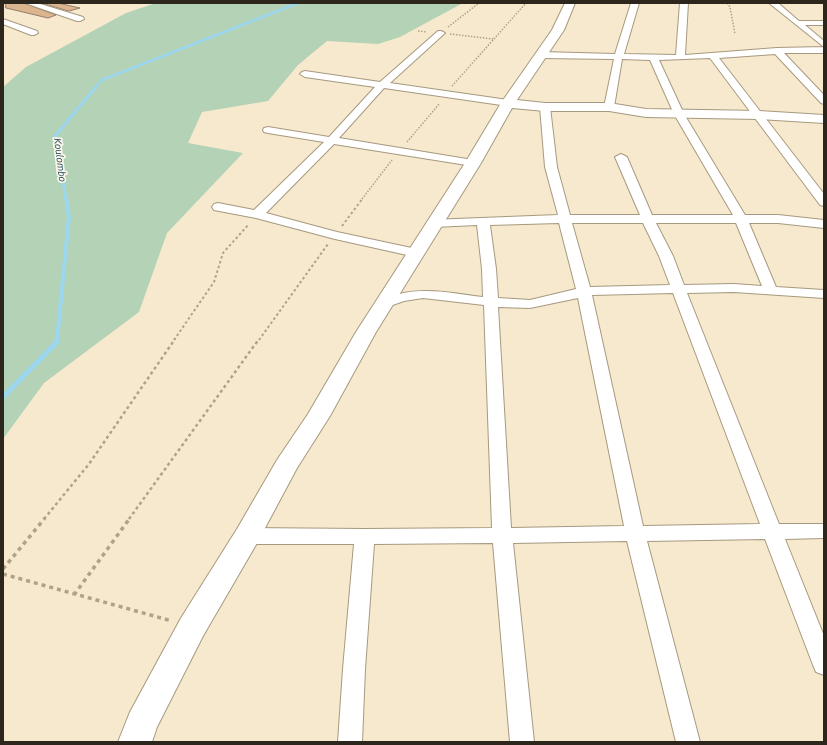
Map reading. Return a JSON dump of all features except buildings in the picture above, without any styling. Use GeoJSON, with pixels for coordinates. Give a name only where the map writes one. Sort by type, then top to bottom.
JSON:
{"type":"FeatureCollection","features":[{"type":"Feature","properties":{"kind":"street"},"geometry":{"type":"LineString","coordinates":[[29,3],[80,19]]}},
{"type":"Feature","properties":{"kind":"street"},"geometry":{"type":"LineString","coordinates":[[135,742],[142,723],[192,627],[247,536],[286,466],[318,416],[434,223],[474,163],[508,103],[558,30],[570,3]]}},
{"type":"Feature","properties":{"kind":"street"},"geometry":{"type":"LineString","coordinates":[[609,107],[612,84],[619,56],[635,3]]}},
{"type":"Feature","properties":{"kind":"street"},"geometry":{"type":"LineString","coordinates":[[680,58],[684,3]]}},
{"type":"Feature","properties":{"kind":"street"},"geometry":{"type":"LineString","coordinates":[[773,3],[797,23],[820,38],[824,45]]}},
{"type":"Feature","properties":{"kind":"street"},"geometry":{"type":"LineString","coordinates":[[3,21],[34,33]]}},
{"type":"Feature","properties":{"kind":"street"},"geometry":{"type":"LineString","coordinates":[[797,23],[824,23]]}},
{"type":"Feature","properties":{"kind":"street"},"geometry":{"type":"LineString","coordinates":[[257,214],[284,190],[382,85],[441,33]]}},
{"type":"Feature","properties":{"kind":"street"},"geometry":{"type":"LineString","coordinates":[[541,55],[680,58],[777,51],[824,50]]}},
{"type":"Feature","properties":{"kind":"street"},"geometry":{"type":"LineString","coordinates":[[777,51],[824,101]]}},
{"type":"Feature","properties":{"kind":"street"},"geometry":{"type":"LineString","coordinates":[[713,56],[824,202]]}},
{"type":"Feature","properties":{"kind":"street"},"geometry":{"type":"LineString","coordinates":[[653,57],[679,114],[741,219],[771,291]]}},
{"type":"Feature","properties":{"kind":"street"},"geometry":{"type":"LineString","coordinates":[[305,74],[545,107],[609,107],[646,113],[759,115],[824,119]]}},
{"type":"Feature","properties":{"kind":"street"},"geometry":{"type":"LineString","coordinates":[[545,107],[551,167],[584,292],[635,533],[688,742]]}},
{"type":"Feature","properties":{"kind":"street"},"geometry":{"type":"LineString","coordinates":[[268,130],[474,163]]}},
{"type":"Feature","properties":{"kind":"street"},"geometry":{"type":"LineString","coordinates":[[621,157],[648,220],[666,256],[824,665]]}},
{"type":"Feature","properties":{"kind":"street"},"geometry":{"type":"LineString","coordinates":[[218,207],[257,214],[335,235],[416,253]]}},
{"type":"Feature","properties":{"kind":"street"},"geometry":{"type":"LineString","coordinates":[[434,223],[565,219],[778,219],[824,224]]}},
{"type":"Feature","properties":{"kind":"street"},"geometry":{"type":"LineString","coordinates":[[483,222],[490,269],[502,534],[522,742]]}},
{"type":"Feature","properties":{"kind":"street"},"geometry":{"type":"LineString","coordinates":[[384,304],[401,297],[423,294],[491,302],[530,304],[584,292],[734,288],[824,294]]}},
{"type":"Feature","properties":{"kind":"street"},"geometry":{"type":"LineString","coordinates":[[247,536],[365,537],[502,534],[824,531]]}},
{"type":"Feature","properties":{"kind":"street"},"geometry":{"type":"LineString","coordinates":[[350,742],[354,669],[365,537]]}},
{"type":"Feature","properties":{"kind":"path"},"geometry":{"type":"LineString","coordinates":[[441,33],[479,3]]}},
{"type":"Feature","properties":{"kind":"path"},"geometry":{"type":"LineString","coordinates":[[74,595],[335,235],[460,76],[526,3]]}},
{"type":"Feature","properties":{"kind":"path"},"geometry":{"type":"LineString","coordinates":[[727,3],[730,7],[735,34]]}},
{"type":"Feature","properties":{"kind":"path"},"geometry":{"type":"LineString","coordinates":[[418,30],[493,39]]}},
{"type":"Feature","properties":{"kind":"path"},"geometry":{"type":"LineString","coordinates":[[3,569],[89,464],[214,282],[223,253],[257,214]]}},
{"type":"Feature","properties":{"kind":"path"},"geometry":{"type":"LineString","coordinates":[[3,574],[192,627]]}},
{"type":"Feature","properties":{"kind":"green space"},"geometry":{"type":"Polygon","coordinates":[[[156,3],[463,3],[400,37],[378,44],[327,41],[298,65],[268,101],[202,112],[188,143],[243,153],[167,233],[139,312],[44,383],[3,439],[3,87],[26,67],[126,13],[156,3]]]}},
{"type":"Feature","properties":{"kind":"waterway","name":"Koulombo"},"geometry":{"type":"LineString","coordinates":[[95,88],[102,80],[298,3]]}},
{"type":"Feature","properties":{"kind":"waterway","name":"Koulombo"},"geometry":{"type":"LineString","coordinates":[[66,199],[55,136],[96,87]]}},
{"type":"Feature","properties":{"kind":"waterway","name":"Koulombo"},"geometry":{"type":"LineString","coordinates":[[57,340],[69,217],[66,198]]}},
{"type":"Feature","properties":{"kind":"waterway","name":"Koulombo"},"geometry":{"type":"LineString","coordinates":[[3,397],[57,342],[57,340]]}}]}
